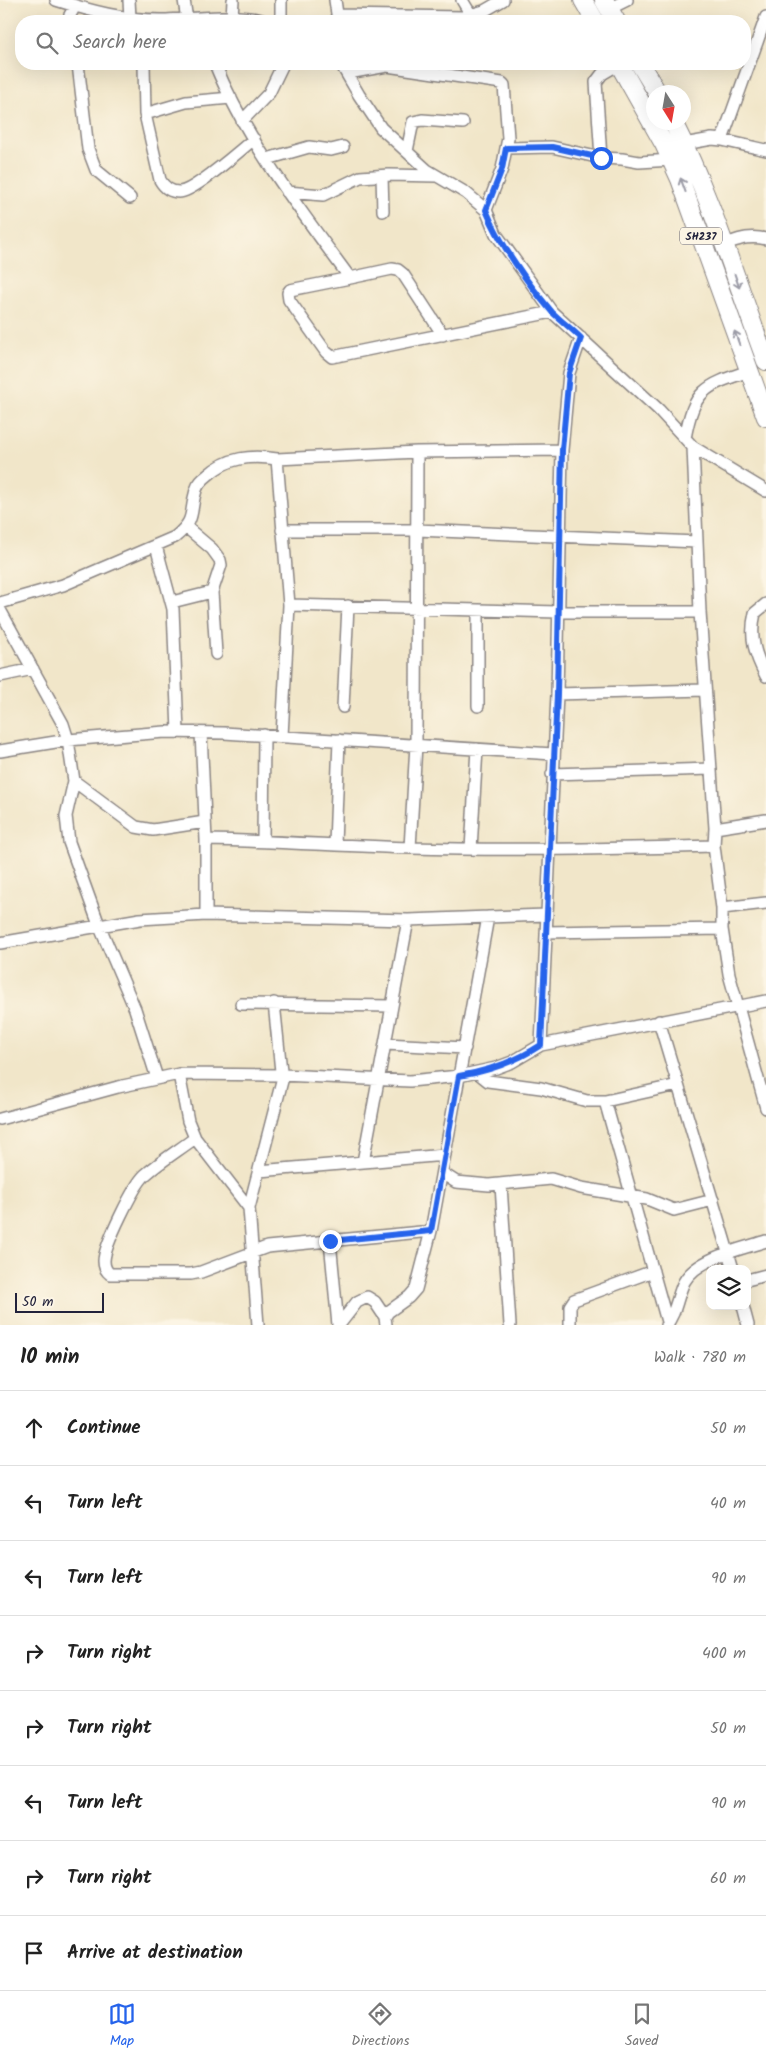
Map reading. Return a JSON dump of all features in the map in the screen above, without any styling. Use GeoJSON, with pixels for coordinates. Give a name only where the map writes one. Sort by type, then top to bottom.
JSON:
{"type":"FeatureCollection","features":[{"type":"Feature","properties":{"kind":"main road"},"geometry":{"type":"LineString","coordinates":[[583,0],[592,15]]}},
{"type":"Feature","properties":{"kind":"main road","name":"SH237"},"geometry":{"type":"LineString","coordinates":[[622,70],[672,160],[680,179],[766,417]]}},
{"type":"Feature","properties":{"kind":"main road"},"geometry":{"type":"LineString","coordinates":[[644,70],[653,85]]}},
{"type":"Feature","properties":{"kind":"main road","name":"SH237"},"geometry":{"type":"LineString","coordinates":[[677,130],[725,244],[766,361]]}},
{"type":"Feature","properties":{"kind":"street"},"geometry":{"type":"LineString","coordinates":[[56,0],[105,15]]}},
{"type":"Feature","properties":{"kind":"street"},"geometry":{"type":"LineString","coordinates":[[129,0],[130,15]]}},
{"type":"Feature","properties":{"kind":"street"},"geometry":{"type":"LineString","coordinates":[[184,0],[186,15]]}},
{"type":"Feature","properties":{"kind":"street"},"geometry":{"type":"LineString","coordinates":[[232,15],[233,0]]}},
{"type":"Feature","properties":{"kind":"street"},"geometry":{"type":"LineString","coordinates":[[281,0],[281,15]]}},
{"type":"Feature","properties":{"kind":"street"},"geometry":{"type":"LineString","coordinates":[[335,0],[337,15]]}},
{"type":"Feature","properties":{"kind":"street"},"geometry":{"type":"LineString","coordinates":[[462,0],[471,15],[503,0]]}},
{"type":"Feature","properties":{"kind":"street"},"geometry":{"type":"LineString","coordinates":[[610,10],[627,0]]}},
{"type":"Feature","properties":{"kind":"street"},"geometry":{"type":"LineString","coordinates":[[70,15],[75,6]]}},
{"type":"Feature","properties":{"kind":"street"},"geometry":{"type":"LineString","coordinates":[[751,59],[766,17]]}},
{"type":"Feature","properties":{"kind":"street"},"geometry":{"type":"LineString","coordinates":[[79,70],[88,149],[92,162],[96,170],[130,198]]}},
{"type":"Feature","properties":{"kind":"street"},"geometry":{"type":"LineString","coordinates":[[144,70],[145,114],[160,180],[166,188],[180,192],[193,188],[254,139]]}},
{"type":"Feature","properties":{"kind":"street"},"geometry":{"type":"LineString","coordinates":[[218,70],[242,121],[287,192],[350,278]]}},
{"type":"Feature","properties":{"kind":"street"},"geometry":{"type":"LineString","coordinates":[[242,121],[269,93],[280,70]]}},
{"type":"Feature","properties":{"kind":"street"},"geometry":{"type":"LineString","coordinates":[[346,70],[359,96],[381,128],[427,170],[466,193],[486,210],[496,234],[552,312],[659,410],[693,447],[766,491]]}},
{"type":"Feature","properties":{"kind":"street"},"geometry":{"type":"LineString","coordinates":[[414,70],[502,83],[505,88],[508,138],[502,169],[486,210]]}},
{"type":"Feature","properties":{"kind":"street"},"geometry":{"type":"LineString","coordinates":[[601,158],[596,82],[602,74],[609,70]]}},
{"type":"Feature","properties":{"kind":"street"},"geometry":{"type":"LineString","coordinates":[[722,140],[747,70]]}},
{"type":"Feature","properties":{"kind":"street"},"geometry":{"type":"LineString","coordinates":[[145,114],[172,105],[230,98]]}},
{"type":"Feature","properties":{"kind":"street"},"geometry":{"type":"LineString","coordinates":[[407,152],[414,122],[422,120],[463,123]]}},
{"type":"Feature","properties":{"kind":"street"},"geometry":{"type":"LineString","coordinates":[[684,144],[712,139],[766,150]]}},
{"type":"Feature","properties":{"kind":"street"},"geometry":{"type":"LineString","coordinates":[[267,159],[302,148],[331,150],[343,147]]}},
{"type":"Feature","properties":{"kind":"street"},"geometry":{"type":"LineString","coordinates":[[506,148],[552,147],[601,158],[644,162],[672,160]]}},
{"type":"Feature","properties":{"kind":"street"},"geometry":{"type":"LineString","coordinates":[[382,176],[383,211]]}},
{"type":"Feature","properties":{"kind":"street"},"geometry":{"type":"LineString","coordinates":[[287,192],[323,195],[352,180],[360,178],[438,176]]}},
{"type":"Feature","properties":{"kind":"street"},"geometry":{"type":"LineString","coordinates":[[725,244],[746,236],[766,239]]}},
{"type":"Feature","properties":{"kind":"street"},"geometry":{"type":"LineString","coordinates":[[444,335],[403,274],[398,270],[290,290],[288,293],[289,300],[329,356],[337,357],[444,335],[552,312]]}},
{"type":"Feature","properties":{"kind":"street"},"geometry":{"type":"LineString","coordinates":[[541,1045],[557,694],[562,450],[569,373],[581,338]]}},
{"type":"Feature","properties":{"kind":"street"},"geometry":{"type":"LineString","coordinates":[[685,438],[694,403],[704,392],[717,382],[749,371]]}},
{"type":"Feature","properties":{"kind":"street"},"geometry":{"type":"LineString","coordinates":[[693,447],[700,612],[715,828],[714,846],[722,908],[722,929],[729,974],[766,1108]]}},
{"type":"Feature","properties":{"kind":"street"},"geometry":{"type":"LineString","coordinates":[[0,603],[50,590],[175,537],[186,528],[191,518],[196,490],[200,482],[210,473],[235,459],[255,457],[276,459],[417,452],[562,450]]}},
{"type":"Feature","properties":{"kind":"street"},"geometry":{"type":"LineString","coordinates":[[410,848],[416,745],[417,452]]}},
{"type":"Feature","properties":{"kind":"street"},"geometry":{"type":"LineString","coordinates":[[276,459],[288,605],[282,736]]}},
{"type":"Feature","properties":{"kind":"street"},"geometry":{"type":"LineString","coordinates":[[186,528],[212,549],[220,560],[221,565],[212,592],[216,654]]}},
{"type":"Feature","properties":{"kind":"street"},"geometry":{"type":"LineString","coordinates":[[282,530],[417,530],[697,542]]}},
{"type":"Feature","properties":{"kind":"street"},"geometry":{"type":"LineString","coordinates":[[156,546],[172,602],[178,732]]}},
{"type":"Feature","properties":{"kind":"street"},"geometry":{"type":"LineString","coordinates":[[172,602],[212,592]]}},
{"type":"Feature","properties":{"kind":"street"},"geometry":{"type":"LineString","coordinates":[[766,604],[755,613],[752,635],[755,654],[766,676]]}},
{"type":"Feature","properties":{"kind":"street"},"geometry":{"type":"LineString","coordinates":[[288,605],[558,612],[700,612]]}},
{"type":"Feature","properties":{"kind":"street"},"geometry":{"type":"LineString","coordinates":[[343,707],[348,606]]}},
{"type":"Feature","properties":{"kind":"street"},"geometry":{"type":"LineString","coordinates":[[0,610],[54,706],[68,740],[74,781],[66,816],[69,842],[99,925],[135,1009],[157,1078]]}},
{"type":"Feature","properties":{"kind":"street"},"geometry":{"type":"LineString","coordinates":[[478,610],[478,706]]}},
{"type":"Feature","properties":{"kind":"street"},"geometry":{"type":"LineString","coordinates":[[0,676],[33,669]]}},
{"type":"Feature","properties":{"kind":"street"},"geometry":{"type":"LineString","coordinates":[[557,694],[705,690]]}},
{"type":"Feature","properties":{"kind":"street"},"geometry":{"type":"LineString","coordinates":[[201,732],[206,840],[206,915]]}},
{"type":"Feature","properties":{"kind":"street"},"geometry":{"type":"LineString","coordinates":[[0,752],[68,740],[201,732],[553,754]]}},
{"type":"Feature","properties":{"kind":"street"},"geometry":{"type":"LineString","coordinates":[[263,840],[264,735]]}},
{"type":"Feature","properties":{"kind":"street"},"geometry":{"type":"LineString","coordinates":[[335,844],[339,740]]}},
{"type":"Feature","properties":{"kind":"street"},"geometry":{"type":"LineString","coordinates":[[471,849],[476,748]]}},
{"type":"Feature","properties":{"kind":"street"},"geometry":{"type":"LineString","coordinates":[[552,774],[711,769]]}},
{"type":"Feature","properties":{"kind":"street"},"geometry":{"type":"LineString","coordinates":[[74,781],[136,826],[146,830],[205,822]]}},
{"type":"Feature","properties":{"kind":"street"},"geometry":{"type":"LineString","coordinates":[[715,828],[766,820]]}},
{"type":"Feature","properties":{"kind":"street"},"geometry":{"type":"LineString","coordinates":[[206,840],[263,840],[410,848],[549,850],[714,846]]}},
{"type":"Feature","properties":{"kind":"street"},"geometry":{"type":"LineString","coordinates":[[722,908],[766,903]]}},
{"type":"Feature","properties":{"kind":"street"},"geometry":{"type":"LineString","coordinates":[[0,943],[140,919],[206,915],[408,920],[547,916]]}},
{"type":"Feature","properties":{"kind":"street"},"geometry":{"type":"LineString","coordinates":[[385,1321],[388,1312],[409,1297],[416,1289],[431,1231],[488,917]]}},
{"type":"Feature","properties":{"kind":"street"},"geometry":{"type":"LineString","coordinates":[[363,1162],[408,920]]}},
{"type":"Feature","properties":{"kind":"street"},"geometry":{"type":"LineString","coordinates":[[546,932],[722,929]]}},
{"type":"Feature","properties":{"kind":"street"},"geometry":{"type":"LineString","coordinates":[[0,1120],[157,1078],[179,1074],[282,1075],[410,1081],[459,1076],[478,1073],[512,1062],[541,1045],[766,1001]]}},
{"type":"Feature","properties":{"kind":"street"},"geometry":{"type":"LineString","coordinates":[[258,1325],[248,1208],[282,1075],[274,1003]]}},
{"type":"Feature","properties":{"kind":"street"},"geometry":{"type":"LineString","coordinates":[[241,1004],[392,1006]]}},
{"type":"Feature","properties":{"kind":"street"},"geometry":{"type":"LineString","coordinates":[[658,1022],[732,1265]]}},
{"type":"Feature","properties":{"kind":"street"},"geometry":{"type":"LineString","coordinates":[[385,1044],[464,1048]]}},
{"type":"Feature","properties":{"kind":"street"},"geometry":{"type":"LineString","coordinates":[[478,1073],[488,1081],[541,1088],[587,1101],[605,1101],[678,1085]]}},
{"type":"Feature","properties":{"kind":"street"},"geometry":{"type":"LineString","coordinates":[[179,1074],[188,1121],[195,1138],[248,1208]]}},
{"type":"Feature","properties":{"kind":"street"},"geometry":{"type":"LineString","coordinates":[[605,1101],[667,1324]]}},
{"type":"Feature","properties":{"kind":"street"},"geometry":{"type":"LineString","coordinates":[[195,1138],[144,1176],[132,1193],[106,1248],[105,1270],[110,1274],[190,1274],[201,1272],[267,1248],[431,1231]]}},
{"type":"Feature","properties":{"kind":"street"},"geometry":{"type":"LineString","coordinates":[[258,1171],[445,1155]]}},
{"type":"Feature","properties":{"kind":"street"},"geometry":{"type":"LineString","coordinates":[[442,1174],[464,1184],[502,1185],[548,1179],[632,1198],[646,1199],[674,1210],[712,1200]]}},
{"type":"Feature","properties":{"kind":"street"},"geometry":{"type":"LineString","coordinates":[[502,1185],[510,1325]]}},
{"type":"Feature","properties":{"kind":"street"},"geometry":{"type":"LineString","coordinates":[[330,1241],[338,1325]]}},
{"type":"Feature","properties":{"kind":"street"},"geometry":{"type":"LineString","coordinates":[[667,1324],[684,1282],[692,1272],[704,1263],[766,1241]]}},
{"type":"Feature","properties":{"kind":"street"},"geometry":{"type":"LineString","coordinates":[[570,1325],[570,1306],[574,1300],[653,1271]]}},
{"type":"Feature","properties":{"kind":"street"},"geometry":{"type":"LineString","coordinates":[[751,1279],[766,1275]]}},
{"type":"Feature","properties":{"kind":"street"},"geometry":{"type":"LineString","coordinates":[[338,1325],[357,1302],[367,1297],[375,1302],[385,1321]]}},
{"type":"Feature","properties":{"kind":"street"},"geometry":{"type":"LineString","coordinates":[[744,1310],[748,1325]]}},
{"type":"Feature","properties":{"kind":"route"},"geometry":{"type":"LineString","coordinates":[[330,1241],[431,1231],[459,1076],[478,1073],[512,1062],[541,1045],[557,694],[562,450],[569,373],[581,338],[552,312],[496,234],[486,210],[502,169],[506,148],[552,147],[601,158]]}}]}
